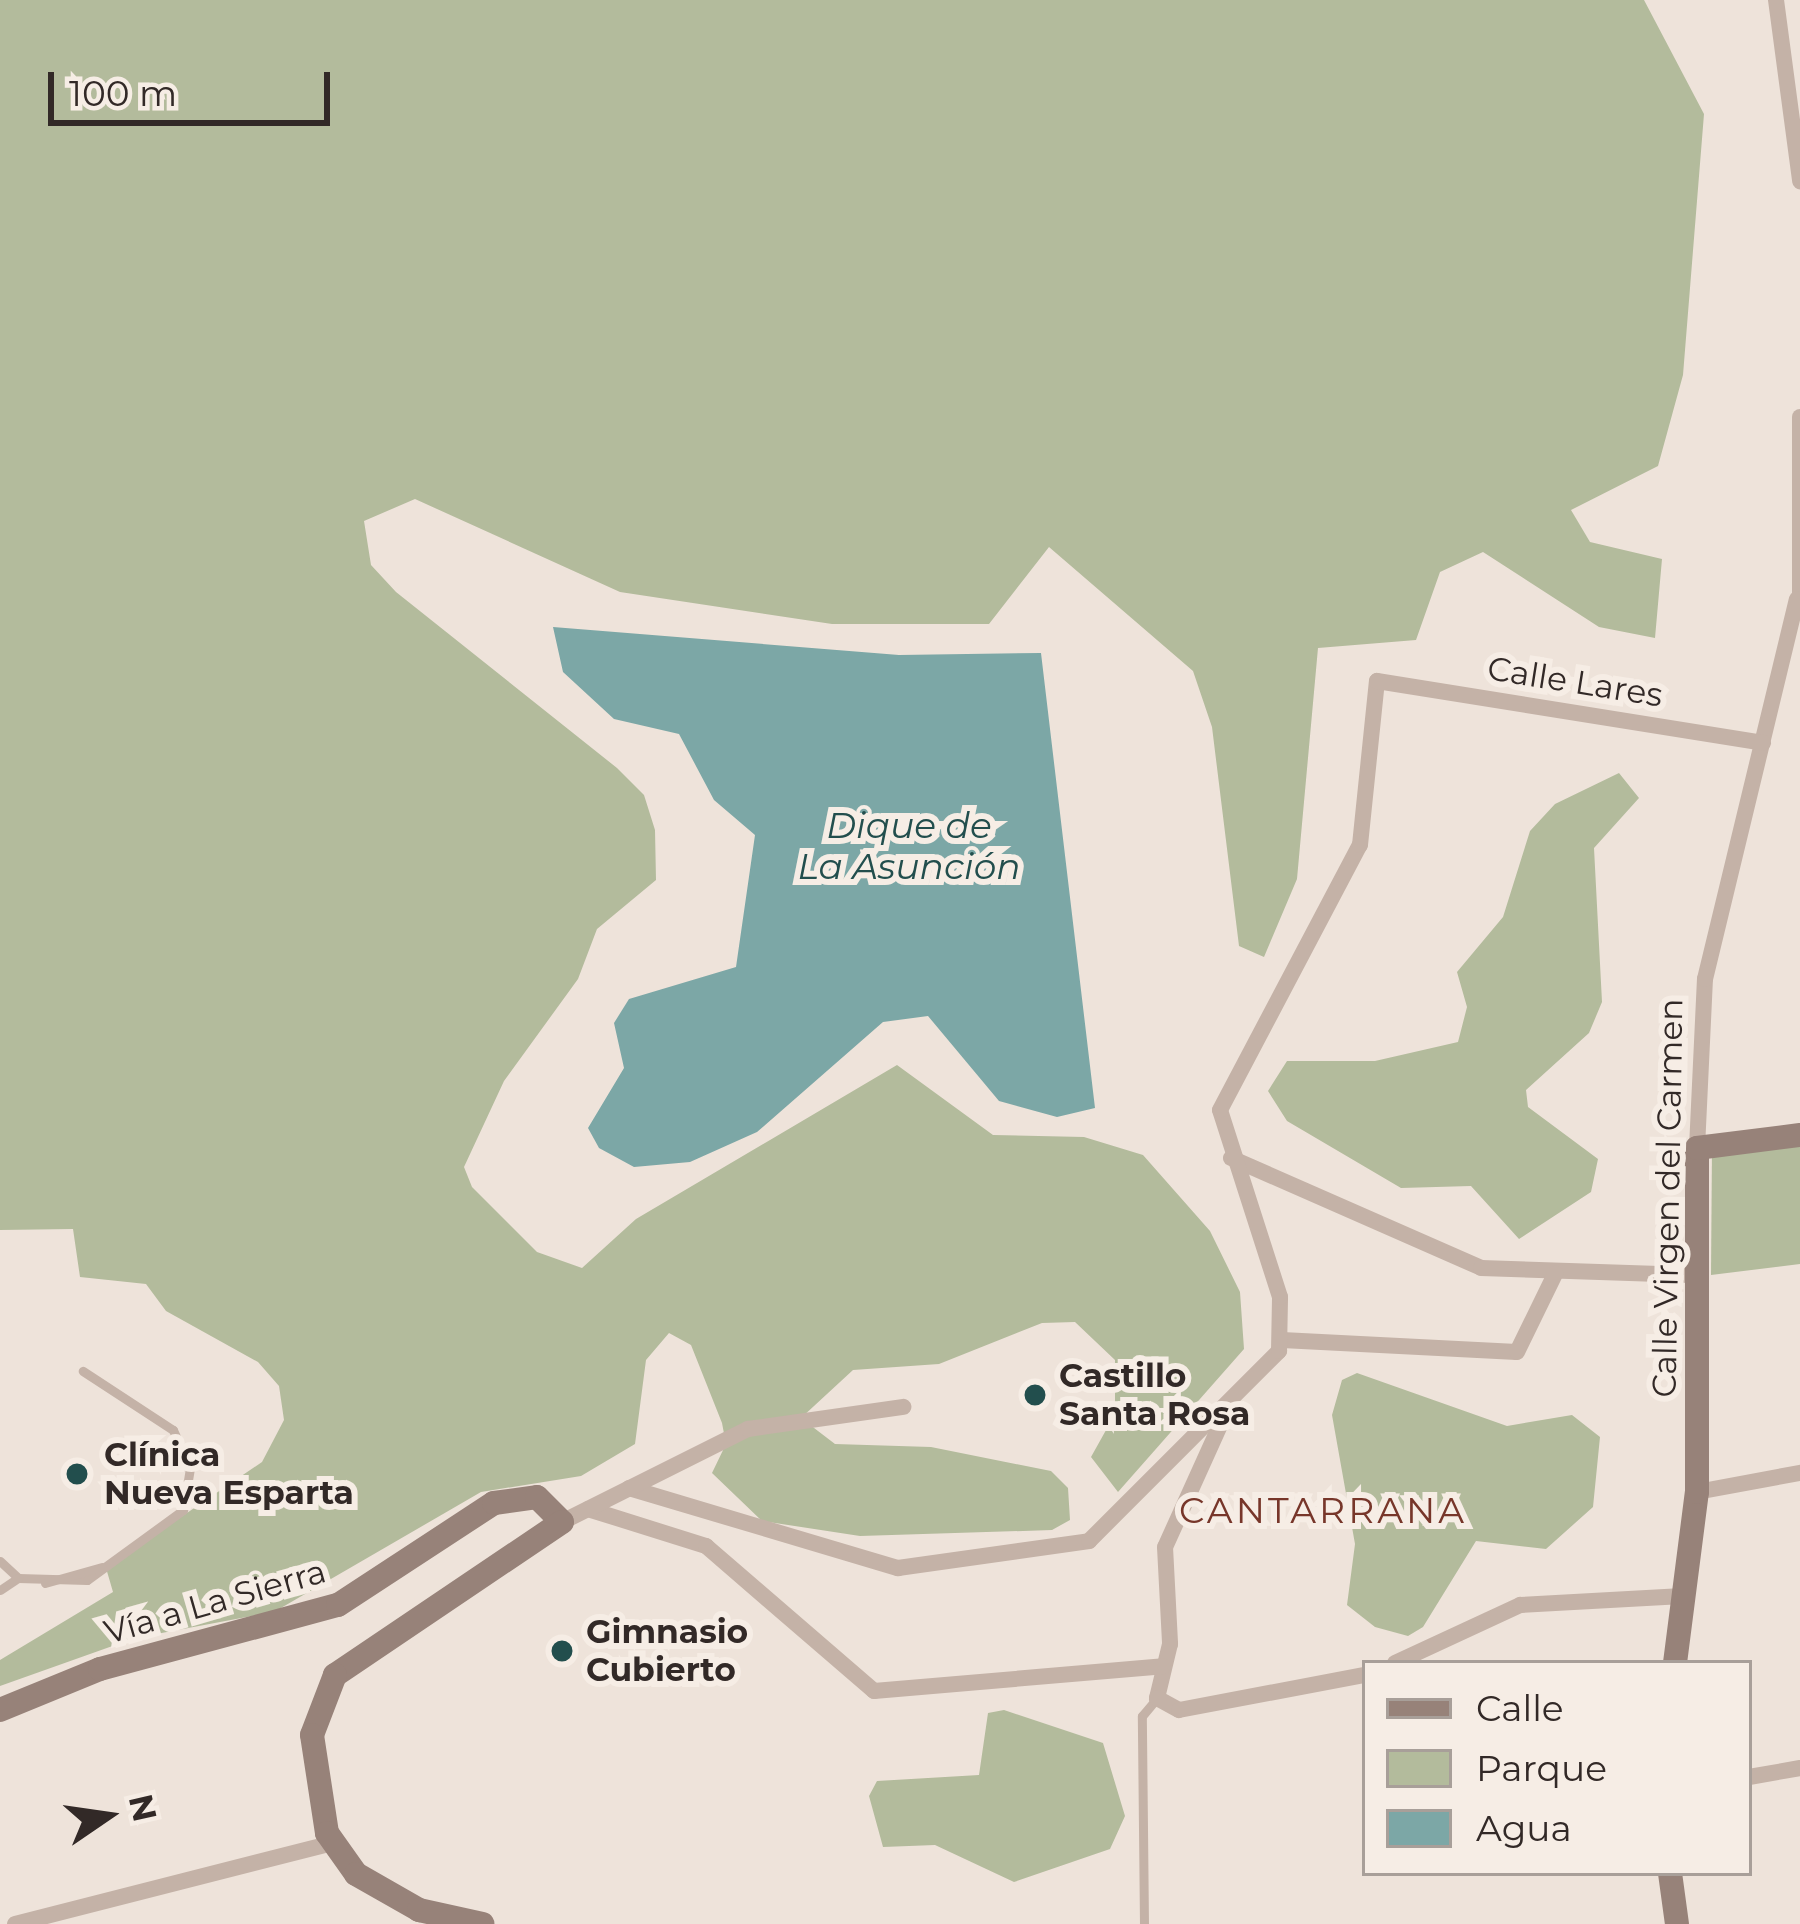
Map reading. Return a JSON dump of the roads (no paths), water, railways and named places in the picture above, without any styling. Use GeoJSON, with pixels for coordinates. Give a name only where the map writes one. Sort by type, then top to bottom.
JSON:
{"type":"FeatureCollection","features":[{"type":"Feature","properties":{"kind":"street"},"geometry":{"type":"LineString","coordinates":[[1776,0],[1800,181]]}},
{"type":"Feature","properties":{"kind":"street","name":"Calle Virgen del Carmen"},"geometry":{"type":"LineString","coordinates":[[1675,1660],[1697,1492],[1697,1148],[1706,979],[1799,604],[1800,417]]}},
{"type":"Feature","properties":{"kind":"street","name":"Calle Lares"},"geometry":{"type":"LineString","coordinates":[[1231,1158],[1220,1110],[1360,844],[1377,681],[1763,742]]}},
{"type":"Feature","properties":{"kind":"street"},"geometry":{"type":"LineString","coordinates":[[1697,1148],[1800,1135]]}},
{"type":"Feature","properties":{"kind":"street"},"geometry":{"type":"LineString","coordinates":[[1231,1158],[1480,1268],[1697,1275]]}},
{"type":"Feature","properties":{"kind":"street"},"geometry":{"type":"LineString","coordinates":[[629,1488],[898,1568],[1089,1541],[1225,1415],[1282,1340],[1280,1297],[1231,1158]]}},
{"type":"Feature","properties":{"kind":"street"},"geometry":{"type":"LineString","coordinates":[[1282,1340],[1516,1352],[1555,1274]]}},
{"type":"Feature","properties":{"kind":"street"},"geometry":{"type":"LineString","coordinates":[[482,1924],[419,1910],[356,1874],[333,1843],[311,1735],[335,1676],[562,1522],[748,1429],[903,1407]]}},
{"type":"Feature","properties":{"kind":"street"},"geometry":{"type":"LineString","coordinates":[[1225,1415],[1166,1547],[1163,1666],[1157,1698],[1180,1710],[1362,1676]]}},
{"type":"Feature","properties":{"kind":"street"},"geometry":{"type":"LineString","coordinates":[[1697,1492],[1800,1473]]}},
{"type":"Feature","properties":{"kind":"street","name":"Vía a La Sierra"},"geometry":{"type":"LineString","coordinates":[[0,1710],[100,1669],[338,1605],[494,1503],[537,1497],[562,1522]]}},
{"type":"Feature","properties":{"kind":"street"},"geometry":{"type":"LineString","coordinates":[[588,1509],[706,1546],[874,1690],[1163,1666]]}},
{"type":"Feature","properties":{"kind":"street"},"geometry":{"type":"LineString","coordinates":[[1401,1660],[1520,1605],[1683,1596]]}},
{"type":"Feature","properties":{"kind":"street"},"geometry":{"type":"LineString","coordinates":[[1752,1777],[1800,1768]]}},
{"type":"Feature","properties":{"kind":"street"},"geometry":{"type":"LineString","coordinates":[[15,1924],[64,1917],[333,1843]]}},
{"type":"Feature","properties":{"kind":"street"},"geometry":{"type":"LineString","coordinates":[[1670,1876],[1677,1924]]}},
{"type":"Feature","properties":{"kind":"lane"},"geometry":{"type":"LineString","coordinates":[[0,1561],[18,1578],[45,1583],[102,1567],[183,1510],[190,1468],[160,1416],[83,1371]]}},
{"type":"Feature","properties":{"kind":"lane"},"geometry":{"type":"LineString","coordinates":[[0,1590],[18,1578]]}},
{"type":"Feature","properties":{"kind":"lane"},"geometry":{"type":"LineString","coordinates":[[1144,1924],[1142,1716],[1157,1698]]}},
{"type":"Feature","properties":{"kind":"water","name":"Dique de La Asunción"},"geometry":{"type":"Polygon","coordinates":[[[553,627],[899,655],[1041,653],[1095,1108],[1057,1117],[999,1101],[928,1016],[883,1022],[757,1132],[690,1162],[634,1167],[599,1148],[588,1128],[624,1068],[614,1023],[629,999],[736,967],[755,835],[714,800],[679,734],[614,719],[563,672],[553,627]]]}},
{"type":"Feature","properties":{"kind":"place","name":"Castillo Santa Rosa"},"geometry":{"type":"Point","coordinates":[1035,1395]}},
{"type":"Feature","properties":{"kind":"place","name":"Clínica Nueva Esparta"},"geometry":{"type":"Point","coordinates":[77,1474]}},
{"type":"Feature","properties":{"kind":"place","name":"Gimnasio Cubierto"},"geometry":{"type":"Point","coordinates":[562,1651]}},
{"type":"Feature","properties":{"kind":"district","name":"CANTARRANA"},"geometry":{"type":"Point","coordinates":[1323,1511]}}]}
